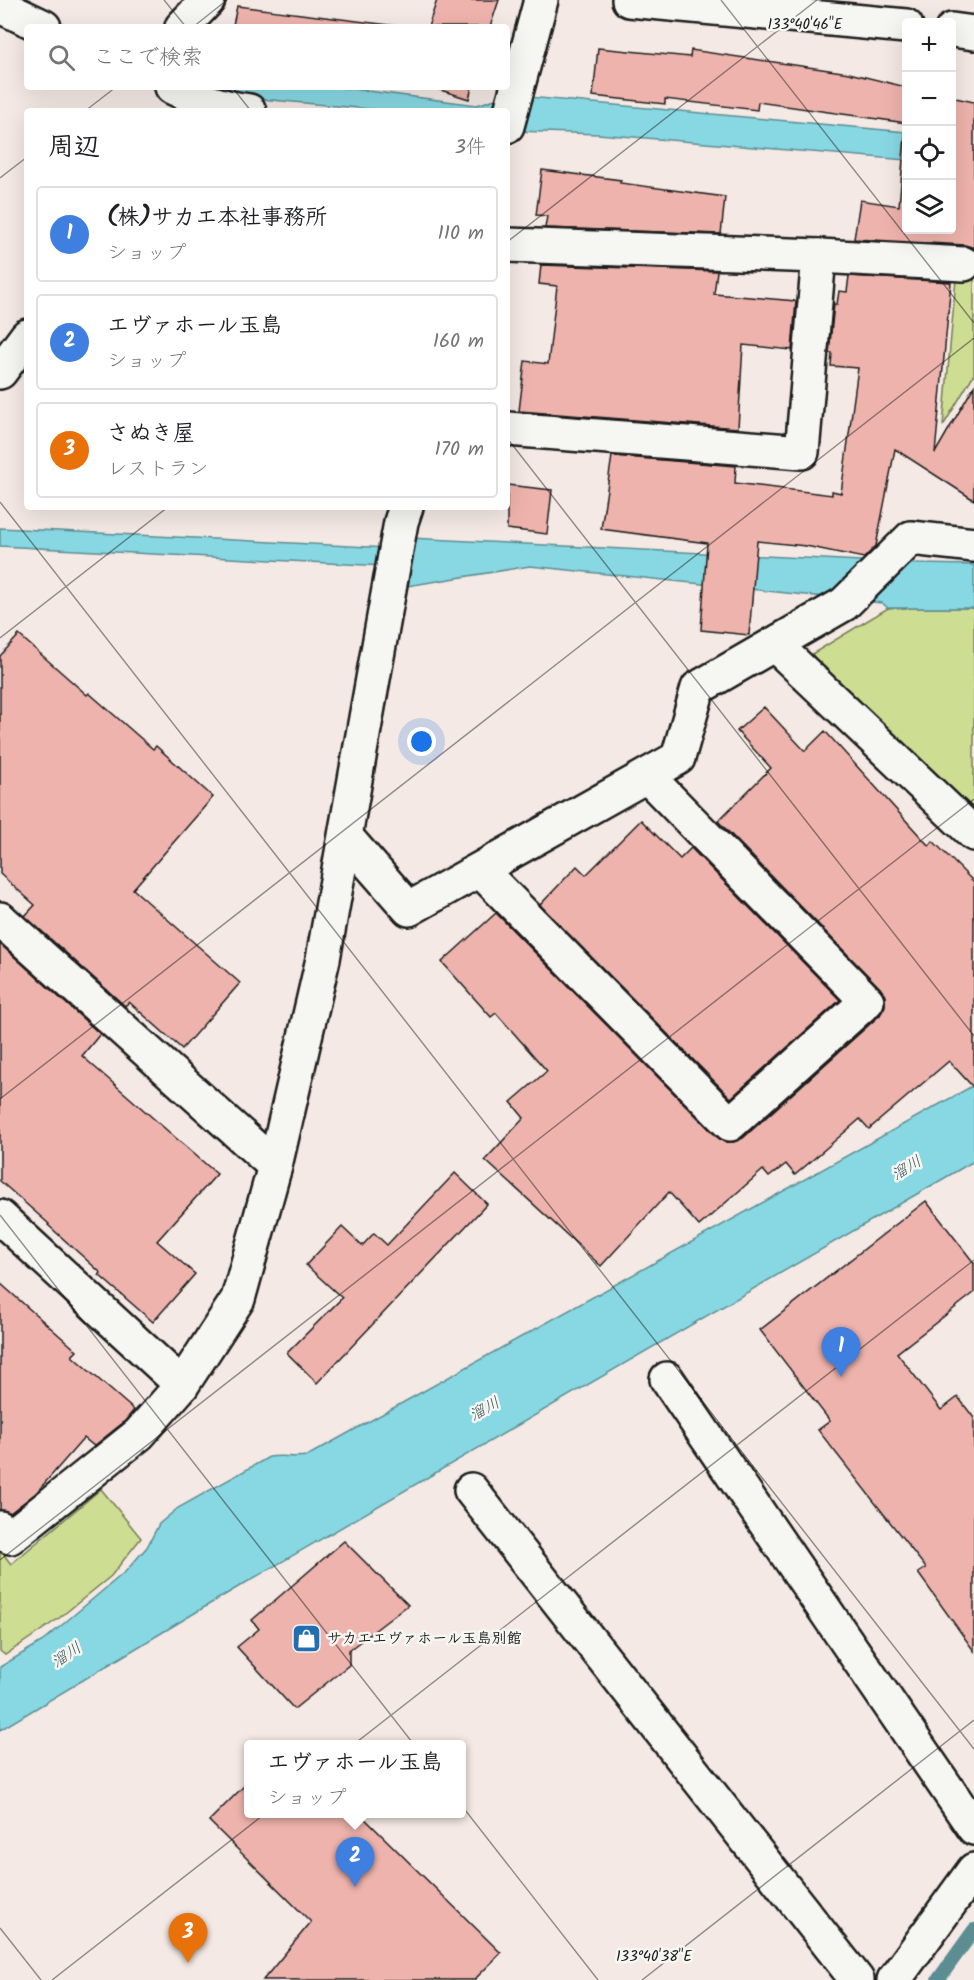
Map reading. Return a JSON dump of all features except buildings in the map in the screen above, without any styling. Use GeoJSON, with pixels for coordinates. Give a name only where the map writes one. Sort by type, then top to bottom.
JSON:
{"type":"FeatureCollection","features":[{"type":"Feature","properties":{"kind":"street"},"geometry":{"type":"LineString","coordinates":[[185,24],[208,0]]}},
{"type":"Feature","properties":{"kind":"street"},"geometry":{"type":"LineString","coordinates":[[510,115],[542,0]]}},
{"type":"Feature","properties":{"kind":"street"},"geometry":{"type":"LineString","coordinates":[[629,0],[889,17]]}},
{"type":"Feature","properties":{"kind":"street"},"geometry":{"type":"LineString","coordinates":[[0,6],[38,24]]}},
{"type":"Feature","properties":{"kind":"street"},"geometry":{"type":"LineString","coordinates":[[956,31],[974,33]]}},
{"type":"Feature","properties":{"kind":"street"},"geometry":{"type":"LineString","coordinates":[[175,90],[197,106],[219,108]]}},
{"type":"Feature","properties":{"kind":"street"},"geometry":{"type":"LineString","coordinates":[[510,245],[819,256],[964,264]]}},
{"type":"Feature","properties":{"kind":"street"},"geometry":{"type":"LineString","coordinates":[[510,429],[802,452],[819,256]]}},
{"type":"Feature","properties":{"kind":"street"},"geometry":{"type":"LineString","coordinates":[[0,372],[24,340]]}},
{"type":"Feature","properties":{"kind":"street"},"geometry":{"type":"LineString","coordinates":[[0,1528],[10,1538],[139,1434],[182,1385],[238,1299],[275,1166],[323,959],[403,515]]}},
{"type":"Feature","properties":{"kind":"street"},"geometry":{"type":"LineString","coordinates":[[346,837],[410,909],[678,758],[698,688],[844,604],[911,538],[974,545]]}},
{"type":"Feature","properties":{"kind":"street"},"geometry":{"type":"LineString","coordinates":[[775,645],[974,834]]}},
{"type":"Feature","properties":{"kind":"street"},"geometry":{"type":"LineString","coordinates":[[480,870],[730,1124],[867,1001],[647,776]]}},
{"type":"Feature","properties":{"kind":"street"},"geometry":{"type":"LineString","coordinates":[[0,919],[275,1166]]}},
{"type":"Feature","properties":{"kind":"street"},"geometry":{"type":"LineString","coordinates":[[0,1217],[182,1385]]}},
{"type":"Feature","properties":{"kind":"street"},"geometry":{"type":"LineString","coordinates":[[667,1379],[974,1828]]}},
{"type":"Feature","properties":{"kind":"street"},"geometry":{"type":"LineString","coordinates":[[471,1490],[857,1980]]}},
{"type":"Feature","properties":{"kind":"street"},"geometry":{"type":"LineString","coordinates":[[894,1980],[974,1870]]}},
{"type":"Feature","properties":{"kind":"green space"},"geometry":{"type":"Polygon","coordinates":[[[956,279],[974,280],[974,374],[943,426],[956,279]]]}},
{"type":"Feature","properties":{"kind":"green space"},"geometry":{"type":"Polygon","coordinates":[[[888,608],[974,608],[974,812],[819,665],[812,654],[888,608]]]}},
{"type":"Feature","properties":{"kind":"green space"},"geometry":{"type":"Polygon","coordinates":[[[101,1489],[141,1538],[111,1576],[58,1619],[5,1655],[0,1651],[0,1550],[11,1564],[101,1489]]]}},
{"type":"Feature","properties":{"kind":"water"},"geometry":{"type":"Polygon","coordinates":[[[231,90],[360,90],[477,105],[507,95],[902,132],[902,160],[598,134],[517,131],[510,117],[510,108],[359,108],[240,97],[231,90]]]}},
{"type":"Feature","properties":{"kind":"water"},"geometry":{"type":"Polygon","coordinates":[[[0,528],[388,548],[410,538],[974,565],[974,608],[888,608],[882,603],[530,566],[401,587],[384,566],[0,546],[0,528]]]}},
{"type":"Feature","properties":{"kind":"water","name":"溜川"},"geometry":{"type":"Polygon","coordinates":[[[974,1085],[974,1161],[228,1593],[0,1730],[0,1667],[43,1641],[126,1571],[147,1547],[159,1524],[178,1508],[269,1457],[307,1456],[974,1085]]]}},
{"type":"Feature","properties":{"kind":"waterway"},"geometry":{"type":"LineString","coordinates":[[938,1980],[974,1930]]}},
{"type":"Feature","properties":{"kind":"place","name":"(株)サカエ本社事務所"},"geometry":{"type":"Point","coordinates":[841,1377]}},
{"type":"Feature","properties":{"kind":"place","name":"サカエエヴァホール玉島別館"},"geometry":{"type":"Point","coordinates":[306,1638]}},
{"type":"Feature","properties":{"kind":"place","name":"エヴァホール玉島"},"geometry":{"type":"Point","coordinates":[355,1887]}},
{"type":"Feature","properties":{"kind":"place","name":"さぬき屋"},"geometry":{"type":"Point","coordinates":[188,1963]}}]}
